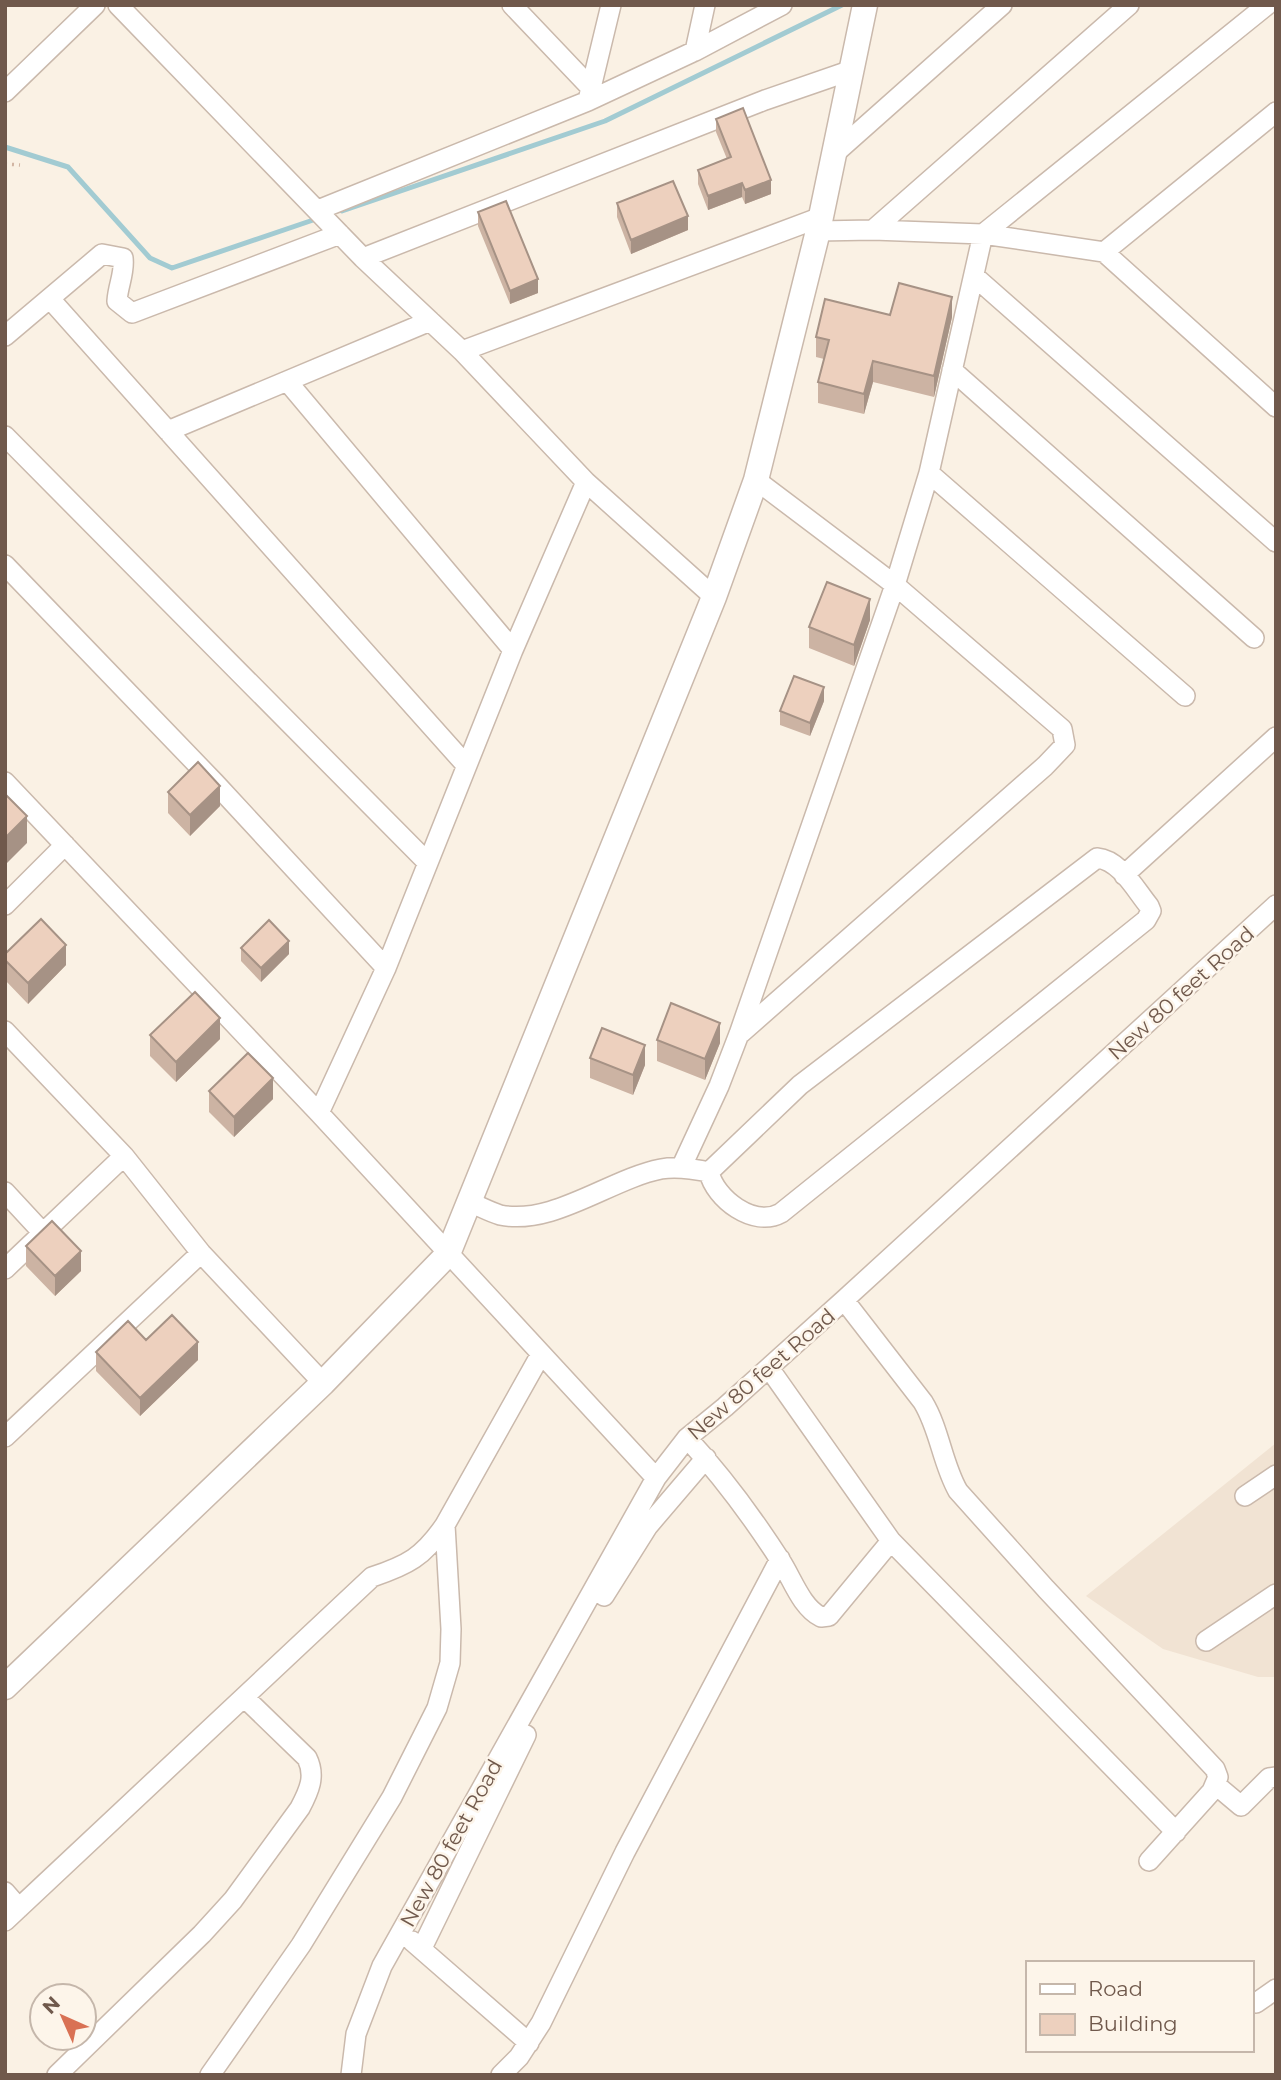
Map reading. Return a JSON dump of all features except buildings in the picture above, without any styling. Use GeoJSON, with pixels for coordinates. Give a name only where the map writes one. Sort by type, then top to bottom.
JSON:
{"type":"FeatureCollection","features":[{"type":"Feature","properties":{"kind":"street"},"geometry":{"type":"LineString","coordinates":[[7,88],[95,5]]}},
{"type":"Feature","properties":{"kind":"street"},"geometry":{"type":"LineString","coordinates":[[118,5],[363,258],[462,351],[586,482],[714,597]]}},
{"type":"Feature","properties":{"kind":"street"},"geometry":{"type":"LineString","coordinates":[[512,5],[589,94]]}},
{"type":"Feature","properties":{"kind":"street"},"geometry":{"type":"LineString","coordinates":[[589,94],[611,5]]}},
{"type":"Feature","properties":{"kind":"street"},"geometry":{"type":"LineString","coordinates":[[695,51],[705,5]]}},
{"type":"Feature","properties":{"kind":"street"},"geometry":{"type":"LineString","coordinates":[[318,210],[695,51],[782,5]]}},
{"type":"Feature","properties":{"kind":"street"},"geometry":{"type":"LineString","coordinates":[[5,1687],[324,1383],[449,1254],[714,597],[756,480],[819,224],[865,5]]}},
{"type":"Feature","properties":{"kind":"street"},"geometry":{"type":"LineString","coordinates":[[833,155],[1002,5]]}},
{"type":"Feature","properties":{"kind":"street"},"geometry":{"type":"LineString","coordinates":[[873,230],[1129,5]]}},
{"type":"Feature","properties":{"kind":"street"},"geometry":{"type":"LineString","coordinates":[[681,1168],[719,1086],[739,1034],[895,586],[929,473],[984,234],[1267,5]]}},
{"type":"Feature","properties":{"kind":"street"},"geometry":{"type":"LineString","coordinates":[[363,258],[765,100],[852,70]]}},
{"type":"Feature","properties":{"kind":"street"},"geometry":{"type":"LineString","coordinates":[[1104,252],[1276,112]]}},
{"type":"Feature","properties":{"kind":"street"},"geometry":{"type":"LineString","coordinates":[[462,351],[819,224],[873,230],[984,234],[1104,252],[1276,407]]}},
{"type":"Feature","properties":{"kind":"street"},"geometry":{"type":"LineString","coordinates":[[5,336],[51,300],[102,254],[124,258],[125,271],[118,284],[117,301],[132,313],[340,234]]}},
{"type":"Feature","properties":{"kind":"street"},"geometry":{"type":"LineString","coordinates":[[974,276],[1276,542]]}},
{"type":"Feature","properties":{"kind":"street"},"geometry":{"type":"LineString","coordinates":[[51,300],[466,765]]}},
{"type":"Feature","properties":{"kind":"street"},"geometry":{"type":"LineString","coordinates":[[168,431],[430,321]]}},
{"type":"Feature","properties":{"kind":"street"},"geometry":{"type":"LineString","coordinates":[[952,370],[1254,638]]}},
{"type":"Feature","properties":{"kind":"street"},"geometry":{"type":"LineString","coordinates":[[287,381],[513,650]]}},
{"type":"Feature","properties":{"kind":"street"},"geometry":{"type":"LineString","coordinates":[[5,436],[427,862]]}},
{"type":"Feature","properties":{"kind":"street"},"geometry":{"type":"LineString","coordinates":[[929,473],[1185,696]]}},
{"type":"Feature","properties":{"kind":"street"},"geometry":{"type":"LineString","coordinates":[[739,1034],[1045,766],[1065,745],[1062,729],[895,586],[756,480]]}},
{"type":"Feature","properties":{"kind":"street"},"geometry":{"type":"LineString","coordinates":[[319,1113],[386,968],[513,650],[586,482]]}},
{"type":"Feature","properties":{"kind":"street"},"geometry":{"type":"LineString","coordinates":[[5,565],[224,793],[386,968]]}},
{"type":"Feature","properties":{"kind":"street"},"geometry":{"type":"LineString","coordinates":[[1124,875],[1276,737]]}},
{"type":"Feature","properties":{"kind":"street"},"geometry":{"type":"LineString","coordinates":[[5,782],[319,1113],[656,1478]]}},
{"type":"Feature","properties":{"kind":"street"},"geometry":{"type":"LineString","coordinates":[[5,905],[65,845]]}},
{"type":"Feature","properties":{"kind":"street"},"geometry":{"type":"LineString","coordinates":[[1097,858],[1107,859],[1149,906],[1151,911],[1146,920],[781,1213],[766,1218],[753,1216],[736,1207],[711,1181],[709,1172],[800,1085],[1097,858]]}},
{"type":"Feature","properties":{"kind":"street","name":"New 80 feet Road"},"geometry":{"type":"LineString","coordinates":[[351,2075],[356,2034],[382,1966],[656,1478],[687,1437],[769,1368],[1276,905]]}},
{"type":"Feature","properties":{"kind":"street"},"geometry":{"type":"LineString","coordinates":[[5,1031],[124,1156],[201,1253],[324,1383]]}},
{"type":"Feature","properties":{"kind":"street"},"geometry":{"type":"LineString","coordinates":[[5,1269],[124,1156]]}},
{"type":"Feature","properties":{"kind":"street"},"geometry":{"type":"LineString","coordinates":[[470,1202],[499,1214],[524,1216],[563,1206],[660,1169],[681,1168],[709,1172]]}},
{"type":"Feature","properties":{"kind":"street"},"geometry":{"type":"LineString","coordinates":[[5,1192],[43,1233]]}},
{"type":"Feature","properties":{"kind":"street"},"geometry":{"type":"LineString","coordinates":[[5,1437],[201,1253]]}},
{"type":"Feature","properties":{"kind":"street"},"geometry":{"type":"LineString","coordinates":[[844,1300],[933,1418],[949,1476],[958,1491],[1045,1590],[1215,1769],[1218,1777],[1216,1785],[1149,1861]]}},
{"type":"Feature","properties":{"kind":"street"},"geometry":{"type":"LineString","coordinates":[[5,1892],[12,1915],[372,1577],[393,1570],[429,1547],[541,1354]]}},
{"type":"Feature","properties":{"kind":"street"},"geometry":{"type":"LineString","coordinates":[[769,1368],[891,1541],[1176,1832]]}},
{"type":"Feature","properties":{"kind":"street"},"geometry":{"type":"LineString","coordinates":[[687,1437],[706,1458],[780,1559],[809,1608],[821,1617],[829,1616],[891,1541]]}},
{"type":"Feature","properties":{"kind":"street"},"geometry":{"type":"LineString","coordinates":[[422,1948],[518,1749],[588,1619],[648,1526],[706,1458]]}},
{"type":"Feature","properties":{"kind":"street"},"geometry":{"type":"LineString","coordinates":[[1245,1496],[1276,1475]]}},
{"type":"Feature","properties":{"kind":"street"},"geometry":{"type":"LineString","coordinates":[[210,2075],[301,1945],[392,1797],[437,1708],[450,1663],[451,1629],[444,1525]]}},
{"type":"Feature","properties":{"kind":"street"},"geometry":{"type":"LineString","coordinates":[[501,2075],[519,2057],[541,2023],[625,1852],[780,1559]]}},
{"type":"Feature","properties":{"kind":"street"},"geometry":{"type":"LineString","coordinates":[[1206,1641],[1276,1594]]}},
{"type":"Feature","properties":{"kind":"street"},"geometry":{"type":"LineString","coordinates":[[57,2075],[202,1934],[233,1900],[308,1793],[312,1777],[307,1758],[244,1697]]}},
{"type":"Feature","properties":{"kind":"street"},"geometry":{"type":"LineString","coordinates":[[1216,1785],[1241,1806],[1269,1778],[1276,1777]]}},
{"type":"Feature","properties":{"kind":"street"},"geometry":{"type":"LineString","coordinates":[[400,1932],[422,1948],[529,2043]]}},
{"type":"Feature","properties":{"kind":"street"},"geometry":{"type":"LineString","coordinates":[[1256,2003],[1276,1989]]}},
{"type":"Feature","properties":{"kind":"path"},"geometry":{"type":"LineString","coordinates":[[5,164],[20,165]]}},
{"type":"Feature","properties":{"kind":"shaded area"},"geometry":{"type":"Polygon","coordinates":[[[1276,1443],[1276,1677],[1258,1677],[1163,1649],[1086,1596],[1276,1443]]]}},
{"type":"Feature","properties":{"kind":"waterway"},"geometry":{"type":"LineString","coordinates":[[342,211],[605,121],[842,5]]}},
{"type":"Feature","properties":{"kind":"waterway"},"geometry":{"type":"LineString","coordinates":[[5,147],[68,167],[150,258],[172,268],[319,218]]}}]}
